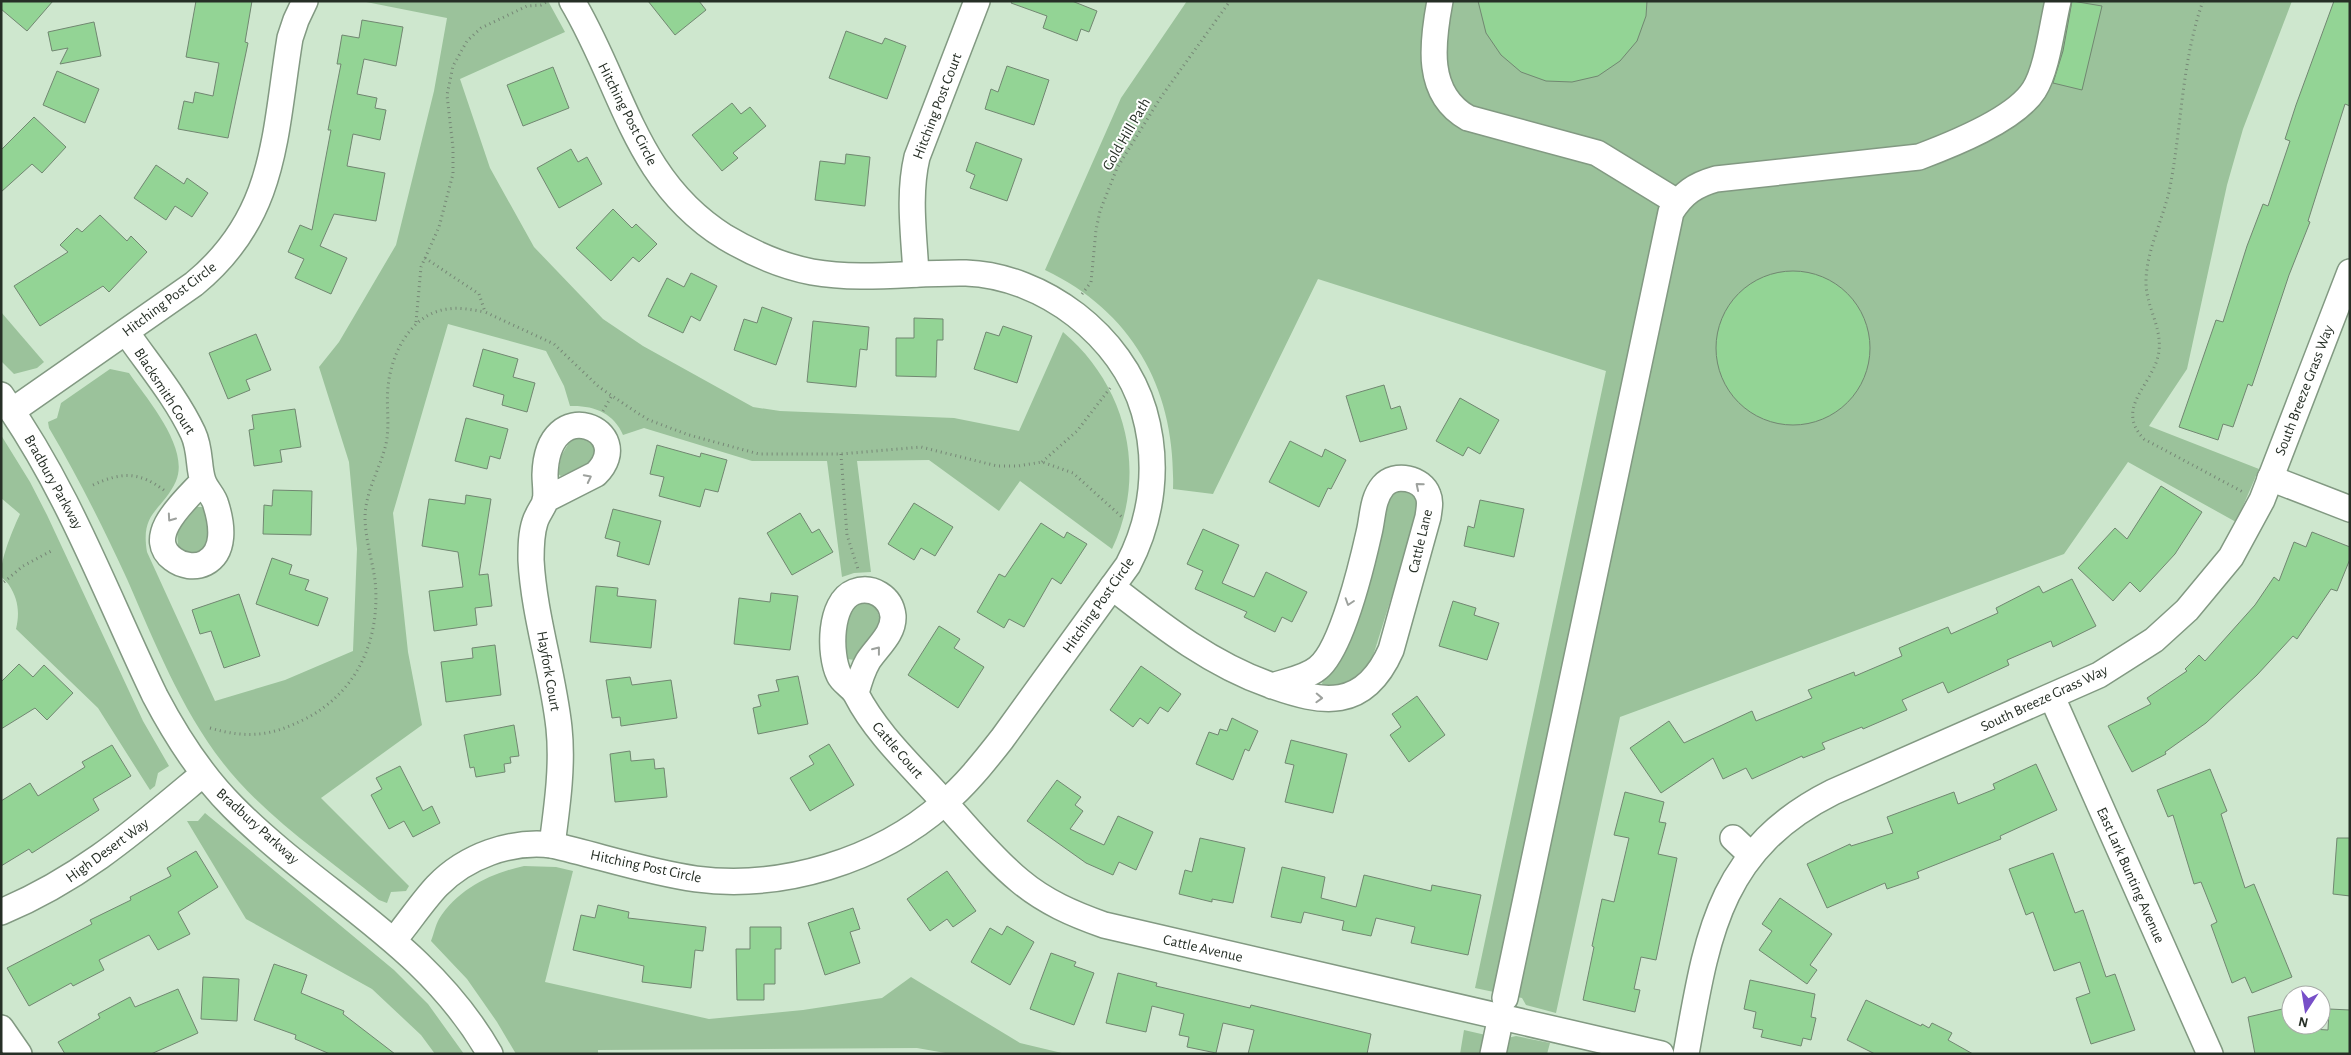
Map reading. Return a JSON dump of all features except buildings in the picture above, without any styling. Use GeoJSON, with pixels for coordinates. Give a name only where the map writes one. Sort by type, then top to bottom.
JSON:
{"type":"FeatureCollection","features":[{"type":"Feature","properties":{"kind":"street","name":"Hitching Post Circle"},"geometry":{"type":"LineString","coordinates":[[7,403],[126,332],[205,275],[229,250],[250,219],[266,183],[290,38],[305,1]]}},
{"type":"Feature","properties":{"kind":"street","name":"Hitching Post Circle"},"geometry":{"type":"LineString","coordinates":[[394,940],[438,886],[464,865],[497,850],[512,846],[534,843],[552,845],[676,876],[699,879],[752,880],[805,873],[848,860],[889,842],[924,820],[945,803],[996,747],[1128,565],[1141,537],[1151,489],[1152,457],[1141,403],[1129,376],[1115,355],[1093,330],[1061,305],[1043,294],[1009,280],[968,273],[860,276],[812,272],[762,256],[712,228],[675,194],[646,155],[572,1]]}},
{"type":"Feature","properties":{"kind":"street","name":"Hitching Post Court"},"geometry":{"type":"LineString","coordinates":[[916,274],[913,207],[914,171],[924,138],[977,1]]}},
{"type":"Feature","properties":{"kind":"street"},"geometry":{"type":"LineString","coordinates":[[1440,1],[1433,37],[1434,65],[1446,100],[1456,111],[1468,118],[1597,153],[1677,202]]}},
{"type":"Feature","properties":{"kind":"street"},"geometry":{"type":"LineString","coordinates":[[1494,1054],[1668,223],[1677,202],[1690,190],[1716,179],[1919,157],[1941,149],[2002,118],[2026,101],[2035,90],[2042,74],[2058,1]]}},
{"type":"Feature","properties":{"kind":"street","name":"South Breeze Grass Way"},"geometry":{"type":"LineString","coordinates":[[1686,1054],[1713,930],[1728,891],[1751,854],[1785,822],[1820,799],[2099,675],[2154,640],[2187,610],[2218,574],[2238,545],[2262,500],[2350,272]]}},
{"type":"Feature","properties":{"kind":"street","name":"Blacksmith Court"},"geometry":{"type":"LineString","coordinates":[[126,332],[172,397],[194,434],[201,461],[203,481]]}},
{"type":"Feature","properties":{"kind":"street","name":"Bradbury Parkway"},"geometry":{"type":"LineString","coordinates":[[7,403],[38,451],[68,504],[166,718],[203,774],[250,822],[394,940],[451,996],[490,1054]]}},
{"type":"Feature","properties":{"kind":"street","name":"Cattle Lane"},"geometry":{"type":"LineString","coordinates":[[1112,588],[1161,625],[1207,656],[1241,675],[1290,694],[1310,698],[1336,698],[1364,687],[1384,666],[1391,650],[1428,517],[1430,503],[1422,485],[1413,480],[1402,478],[1390,480],[1384,486],[1377,497],[1367,542],[1333,649],[1319,668],[1309,674],[1272,686]]}},
{"type":"Feature","properties":{"kind":"street"},"geometry":{"type":"LineString","coordinates":[[2270,478],[2350,509]]}},
{"type":"Feature","properties":{"kind":"street","name":"Hayfork Court"},"geometry":{"type":"LineString","coordinates":[[545,500],[535,521],[532,534],[531,559],[561,744],[552,845]]}},
{"type":"Feature","properties":{"kind":"street","name":"Cattle Court"},"geometry":{"type":"LineString","coordinates":[[856,693],[864,710],[945,803]]}},
{"type":"Feature","properties":{"kind":"street","name":"East Lark Bunting Avenue"},"geometry":{"type":"LineString","coordinates":[[2052,697],[2210,1054]]}},
{"type":"Feature","properties":{"kind":"street","name":"High Desert Way"},"geometry":{"type":"LineString","coordinates":[[1,912],[54,887],[95,862],[118,846],[203,774]]}},
{"type":"Feature","properties":{"kind":"street","name":"Cattle Avenue"},"geometry":{"type":"LineString","coordinates":[[945,803],[977,839],[1020,882],[1052,903],[1087,919],[1503,1007],[1661,1054]]}},
{"type":"Feature","properties":{"kind":"street"},"geometry":{"type":"LineString","coordinates":[[1732,838],[1751,854]]}},
{"type":"Feature","properties":{"kind":"street"},"geometry":{"type":"LineString","coordinates":[[1,1028],[19,1054]]}},
{"type":"Feature","properties":{"kind":"path"},"geometry":{"type":"LineString","coordinates":[[527,6],[528,1]]}},
{"type":"Feature","properties":{"kind":"path"},"geometry":{"type":"LineString","coordinates":[[416,323],[418,282],[425,258],[439,227],[453,174],[453,148],[447,95],[453,66],[467,41],[481,28],[527,6],[541,5],[548,1]]}},
{"type":"Feature","properties":{"kind":"path","name":"Gold Hill Path"},"geometry":{"type":"LineString","coordinates":[[1081,294],[1091,282],[1096,230],[1100,211],[1117,168],[1166,89],[1230,1]]}},
{"type":"Feature","properties":{"kind":"path"},"geometry":{"type":"LineString","coordinates":[[2203,1],[2187,58],[2176,152],[2168,192],[2147,269],[2146,289],[2158,328],[2160,349],[2153,375],[2133,405],[2133,419],[2135,427],[2144,439],[2246,493]]}},
{"type":"Feature","properties":{"kind":"path"},"geometry":{"type":"LineString","coordinates":[[425,258],[479,294],[485,312]]}},
{"type":"Feature","properties":{"kind":"path"},"geometry":{"type":"LineString","coordinates":[[210,728],[226,733],[252,735],[266,734],[287,728],[318,712],[336,699],[351,682],[363,661],[372,635],[375,606],[374,579],[365,525],[366,503],[386,444],[388,386],[391,373],[404,340],[416,323],[424,317],[448,309],[485,312],[554,344],[570,357],[594,383],[612,397],[648,420],[668,428],[747,452],[770,455],[841,454],[921,447],[997,466],[1018,466],[1042,462],[1073,473],[1126,520]]}},
{"type":"Feature","properties":{"kind":"path"},"geometry":{"type":"LineString","coordinates":[[1042,462],[1077,430],[1112,386],[1129,376]]}},
{"type":"Feature","properties":{"kind":"path"},"geometry":{"type":"LineString","coordinates":[[601,414],[612,397]]}},
{"type":"Feature","properties":{"kind":"path"},"geometry":{"type":"LineString","coordinates":[[841,454],[847,535],[859,574]]}},
{"type":"Feature","properties":{"kind":"path"},"geometry":{"type":"LineString","coordinates":[[93,485],[116,476],[130,475],[152,481],[170,494]]}},
{"type":"Feature","properties":{"kind":"path"},"geometry":{"type":"LineString","coordinates":[[4,582],[23,566],[53,550]]}},
{"type":"Feature","properties":{"kind":"green space"},"geometry":{"type":"Polygon","coordinates":[[[361,1],[548,1],[565,32],[460,79],[490,168],[534,247],[603,319],[643,346],[753,407],[780,411],[954,418],[1019,431],[1063,332],[1085,354],[1103,378],[1116,404],[1125,432],[1129,461],[1129,491],[1123,520],[1112,549],[1020,481],[999,511],[929,460],[857,461],[871,572],[854,573],[842,577],[827,461],[752,461],[644,428],[623,435],[614,421],[602,412],[587,407],[570,406],[564,386],[546,351],[448,324],[393,513],[408,652],[422,725],[321,798],[409,886],[406,891],[391,892],[387,903],[379,900],[277,819],[240,783],[208,742],[169,674],[109,540],[49,428],[48,422],[57,418],[61,403],[110,369],[129,373],[164,424],[172,439],[179,468],[176,481],[149,520],[146,538],[147,552],[215,701],[285,680],[353,651],[357,549],[349,462],[319,367],[339,342],[396,245],[434,91],[447,18],[361,1]]]}},
{"type":"Feature","properties":{"kind":"green space"},"geometry":{"type":"Polygon","coordinates":[[[1187,1],[2292,1],[2243,129],[2227,185],[2187,369],[2149,426],[2259,469],[2236,522],[2128,462],[2064,554],[1620,717],[1556,1013],[1526,1005],[1522,998],[1475,988],[1606,371],[1318,279],[1213,494],[1173,489],[1172,454],[1167,420],[1158,388],[1144,359],[1126,333],[1103,309],[1076,288],[1045,270],[1121,98],[1187,1]]]}},
{"type":"Feature","properties":{"kind":"green space"},"geometry":{"type":"Polygon","coordinates":[[[1,312],[44,362],[37,368],[14,374],[1,361],[1,312]]]}},
{"type":"Feature","properties":{"kind":"green space"},"geometry":{"type":"Polygon","coordinates":[[[1,435],[30,482],[47,515],[143,721],[169,766],[158,773],[155,786],[150,790],[98,708],[16,629],[18,611],[16,601],[9,585],[1,576],[1,569],[20,514],[1,498],[1,435]]]}},
{"type":"Feature","properties":{"kind":"green space"},"geometry":{"type":"Polygon","coordinates":[[[579,437],[591,441],[597,453],[592,463],[561,476],[558,474],[561,456],[572,438],[579,437]]]}},
{"type":"Feature","properties":{"kind":"green space"},"geometry":{"type":"Polygon","coordinates":[[[1398,491],[1408,492],[1414,496],[1418,512],[1373,656],[1353,678],[1339,685],[1324,686],[1322,684],[1323,680],[1336,668],[1348,647],[1384,526],[1389,498],[1398,491]]]}},
{"type":"Feature","properties":{"kind":"green space"},"geometry":{"type":"Polygon","coordinates":[[[197,507],[205,509],[208,531],[206,544],[196,552],[188,553],[178,547],[177,531],[197,507]]]}},
{"type":"Feature","properties":{"kind":"green space"},"geometry":{"type":"Polygon","coordinates":[[[867,602],[875,605],[880,619],[878,625],[854,660],[848,659],[846,624],[848,616],[858,604],[867,602]]]}},
{"type":"Feature","properties":{"kind":"green space"},"geometry":{"type":"Polygon","coordinates":[[[205,813],[394,970],[428,1004],[464,1054],[435,1054],[421,1035],[372,989],[246,919],[187,821],[198,821],[205,813]]]}},
{"type":"Feature","properties":{"kind":"green space"},"geometry":{"type":"Polygon","coordinates":[[[524,866],[556,867],[573,871],[545,982],[709,1019],[803,1010],[882,998],[911,977],[1020,1043],[1066,1054],[951,1054],[917,1048],[598,1050],[598,1054],[516,1054],[497,1022],[467,979],[431,941],[436,924],[456,899],[476,884],[488,878],[524,866]]]}},
{"type":"Feature","properties":{"kind":"green space"},"geometry":{"type":"Polygon","coordinates":[[[1464,1030],[1503,1039],[1516,1036],[1550,1043],[1547,1054],[1460,1054],[1464,1030]]]}}]}
